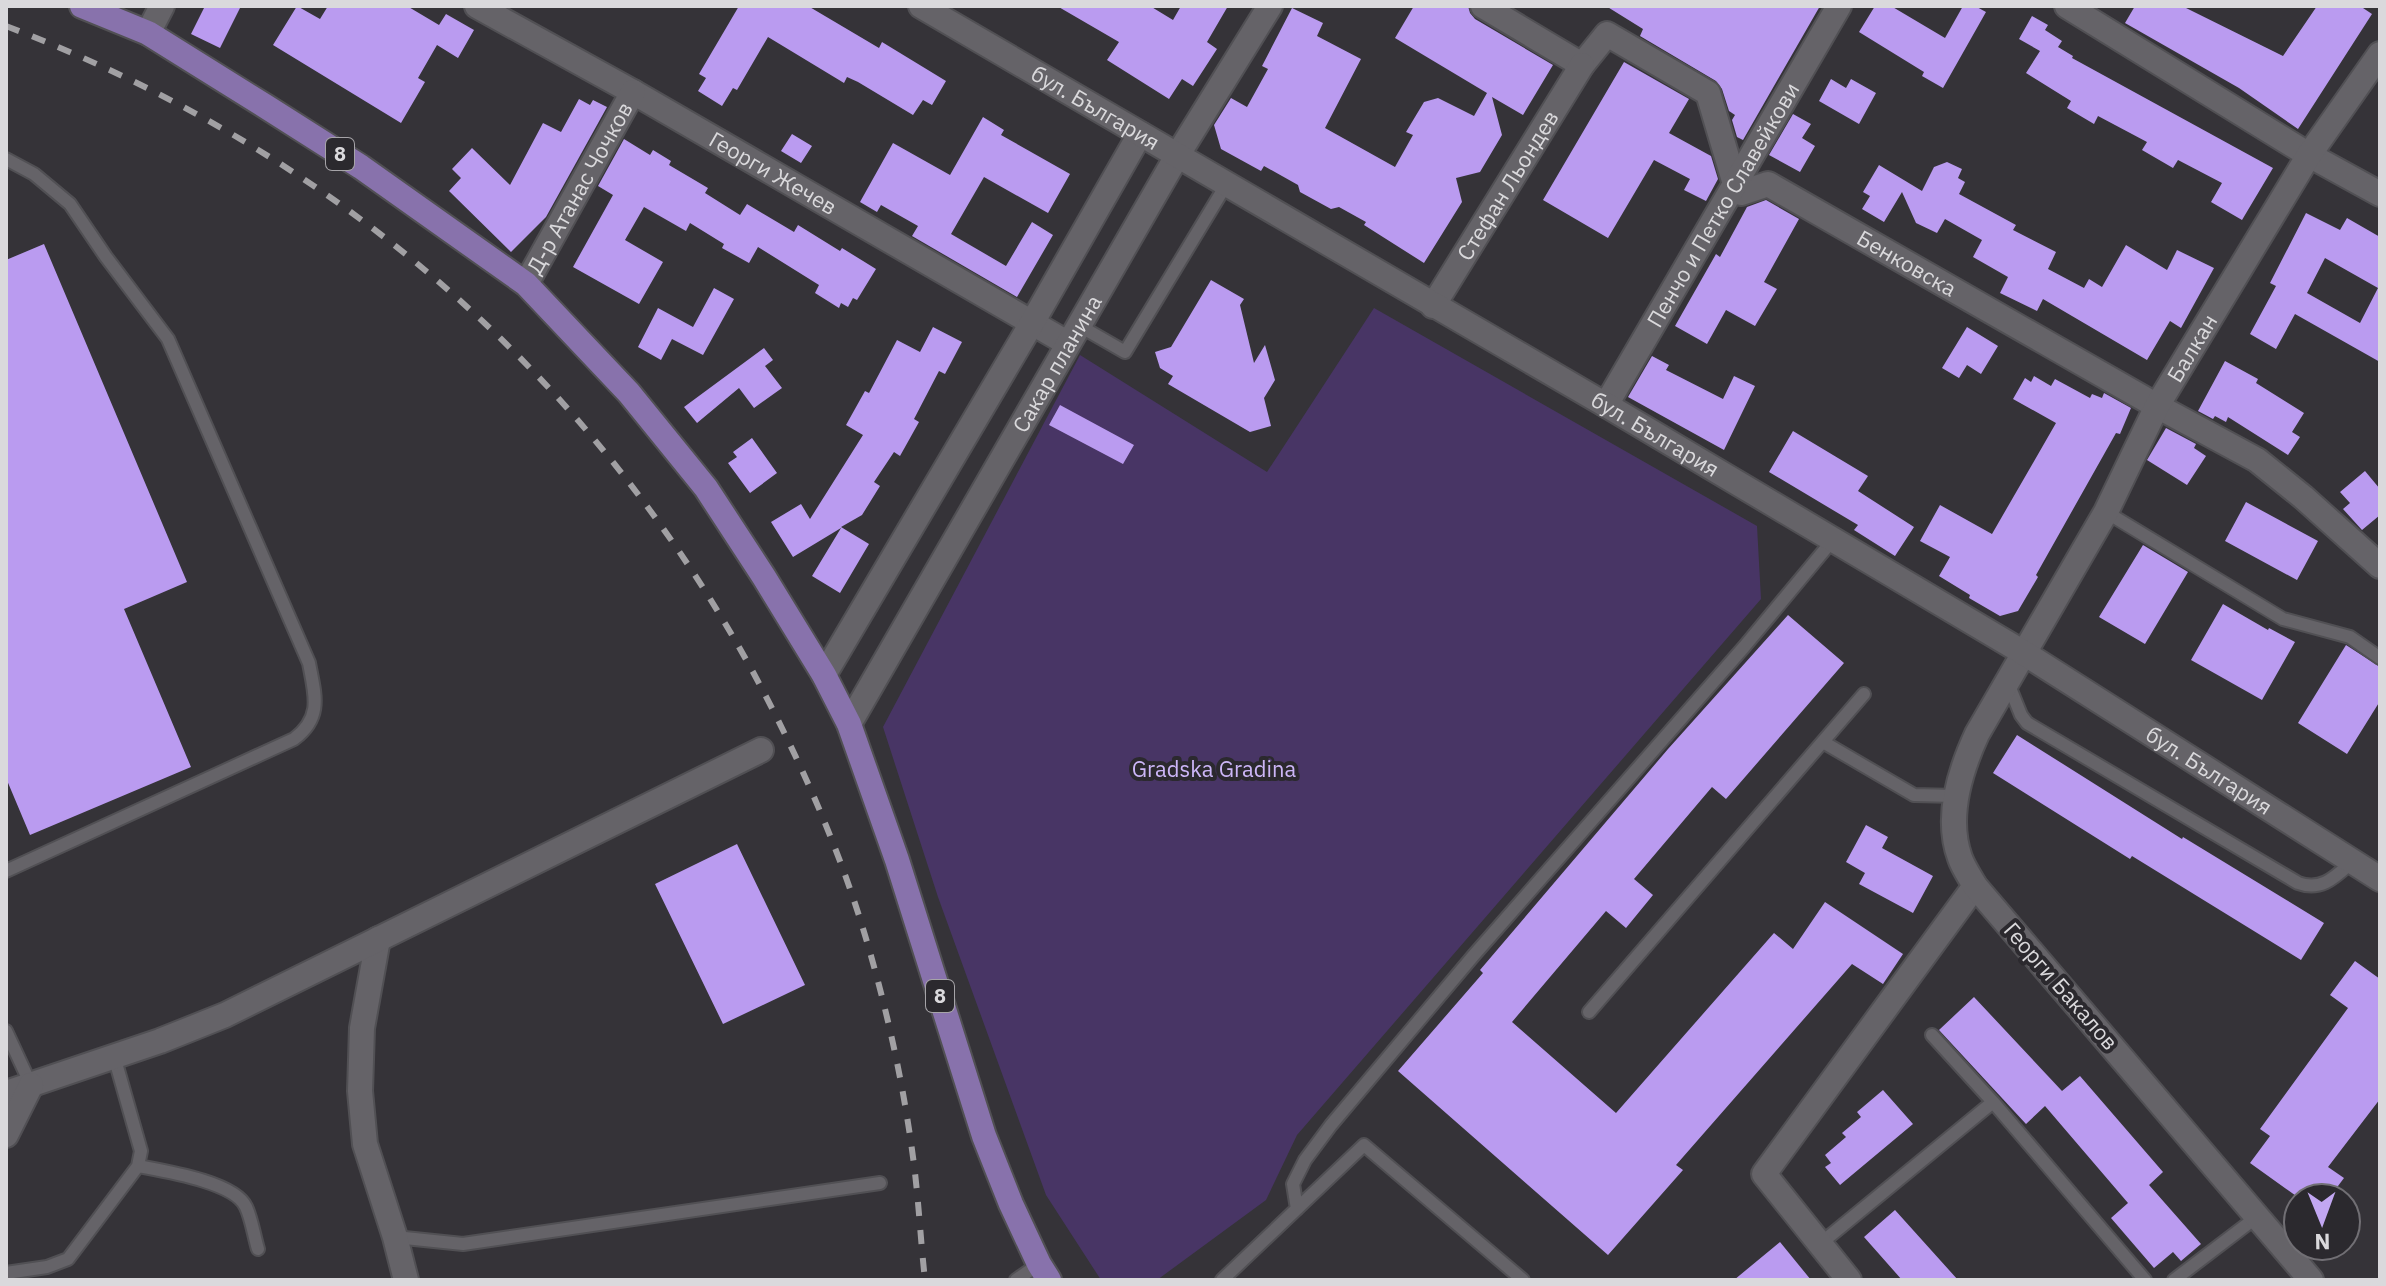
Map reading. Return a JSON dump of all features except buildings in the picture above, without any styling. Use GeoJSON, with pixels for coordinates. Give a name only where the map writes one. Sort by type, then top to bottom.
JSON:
{"type":"FeatureCollection","features":[{"type":"Feature","properties":{"kind":"main road","name":"8"},"geometry":{"type":"LineString","coordinates":[[82,6],[148,33],[361,167],[526,284],[629,393],[706,488],[824,675],[849,724],[897,860],[984,1136],[1011,1204],[1044,1272]]}},
{"type":"Feature","properties":{"kind":"street"},"geometry":{"type":"LineString","coordinates":[[148,33],[162,6]]}},
{"type":"Feature","properties":{"kind":"street","name":"Георги Жечев"},"geometry":{"type":"LineString","coordinates":[[477,6],[633,92],[1032,323],[1073,334]]}},
{"type":"Feature","properties":{"kind":"street","name":"бул. България"},"geometry":{"type":"LineString","coordinates":[[921,6],[1606,405],[2024,653],[2380,879]]}},
{"type":"Feature","properties":{"kind":"street","name":"Сакар планина"},"geometry":{"type":"LineString","coordinates":[[849,724],[1177,156],[1270,6]]}},
{"type":"Feature","properties":{"kind":"street"},"geometry":{"type":"LineString","coordinates":[[1483,6],[1582,65],[1607,34],[1708,93],[1735,184]]}},
{"type":"Feature","properties":{"kind":"street","name":"Пенчо и Петко Славейкови"},"geometry":{"type":"LineString","coordinates":[[1606,405],[1839,6]]}},
{"type":"Feature","properties":{"kind":"street"},"geometry":{"type":"LineString","coordinates":[[2067,6],[2309,155],[2380,194]]}},
{"type":"Feature","properties":{"kind":"street","name":"Балкан"},"geometry":{"type":"LineString","coordinates":[[2024,653],[2106,512],[2157,406],[2309,155],[2380,54]]}},
{"type":"Feature","properties":{"kind":"street","name":"Стефан Льондев"},"geometry":{"type":"LineString","coordinates":[[1433,306],[1582,65]]}},
{"type":"Feature","properties":{"kind":"street","name":"Д-р Атанас Чочков"},"geometry":{"type":"LineString","coordinates":[[526,284],[633,92]]}},
{"type":"Feature","properties":{"kind":"street","name":"Сакар планина"},"geometry":{"type":"LineString","coordinates":[[824,675],[1140,134]]}},
{"type":"Feature","properties":{"kind":"street","name":"Бенковска"},"geometry":{"type":"LineString","coordinates":[[1735,184],[1741,193],[1768,184],[2257,460],[2380,566]]}},
{"type":"Feature","properties":{"kind":"street","name":"Георги Бакалов"},"geometry":{"type":"LineString","coordinates":[[2024,653],[1977,734],[1963,765],[1956,796],[1954,826],[1959,857],[1975,886],[2311,1280]]}},
{"type":"Feature","properties":{"kind":"street"},"geometry":{"type":"LineString","coordinates":[[6,1093],[160,1041],[225,1015],[761,750]]}},
{"type":"Feature","properties":{"kind":"street"},"geometry":{"type":"LineString","coordinates":[[1849,1280],[1764,1174],[1975,886]]}},
{"type":"Feature","properties":{"kind":"street"},"geometry":{"type":"LineString","coordinates":[[378,939],[362,1028],[360,1091],[365,1144],[406,1280]]}},
{"type":"Feature","properties":{"kind":"street"},"geometry":{"type":"LineString","coordinates":[[6,1135],[31,1085]]}},
{"type":"Feature","properties":{"kind":"lane"},"geometry":{"type":"LineString","coordinates":[[6,159],[34,174],[70,204],[168,339],[309,663],[317,706],[304,731],[294,739],[6,871]]}},
{"type":"Feature","properties":{"kind":"lane"},"geometry":{"type":"LineString","coordinates":[[1073,334],[1125,352],[1226,185]]}},
{"type":"Feature","properties":{"kind":"lane"},"geometry":{"type":"LineString","coordinates":[[2106,512],[2283,619],[2350,637],[2380,658]]}},
{"type":"Feature","properties":{"kind":"lane"},"geometry":{"type":"LineString","coordinates":[[1297,1209],[1293,1184],[1305,1160],[1331,1125],[1832,541]]}},
{"type":"Feature","properties":{"kind":"lane"},"geometry":{"type":"LineString","coordinates":[[2007,682],[2027,723],[2298,883],[2309,888],[2320,886],[2353,861]]}},
{"type":"Feature","properties":{"kind":"lane"},"geometry":{"type":"LineString","coordinates":[[1589,1012],[1864,694]]}},
{"type":"Feature","properties":{"kind":"lane"},"geometry":{"type":"LineString","coordinates":[[1823,742],[1914,795],[1956,796]]}},
{"type":"Feature","properties":{"kind":"lane"},"geometry":{"type":"LineString","coordinates":[[6,1031],[31,1085]]}},
{"type":"Feature","properties":{"kind":"lane"},"geometry":{"type":"LineString","coordinates":[[1932,1035],[2145,1280]]}},
{"type":"Feature","properties":{"kind":"lane"},"geometry":{"type":"LineString","coordinates":[[6,1273],[47,1267],[68,1259],[138,1166],[141,1151],[114,1056]]}},
{"type":"Feature","properties":{"kind":"lane"},"geometry":{"type":"LineString","coordinates":[[1820,1244],[1993,1102]]}},
{"type":"Feature","properties":{"kind":"lane"},"geometry":{"type":"LineString","coordinates":[[1222,1280],[1364,1145],[1523,1280]]}},
{"type":"Feature","properties":{"kind":"lane"},"geometry":{"type":"LineString","coordinates":[[138,1166],[197,1178],[232,1192],[245,1204],[258,1249]]}},
{"type":"Feature","properties":{"kind":"lane"},"geometry":{"type":"LineString","coordinates":[[395,1237],[463,1244],[880,1183]]}},
{"type":"Feature","properties":{"kind":"lane"},"geometry":{"type":"LineString","coordinates":[[2174,1280],[2258,1216]]}},
{"type":"Feature","properties":{"kind":"lane"},"geometry":{"type":"LineString","coordinates":[[1016,1280],[1044,1272]]}},
{"type":"Feature","properties":{"kind":"green space","name":"Gradska Gradina"},"geometry":{"type":"Polygon","coordinates":[[[1374,308],[1757,526],[1761,599],[1297,1135],[1266,1200],[1157,1280],[1101,1280],[1046,1195],[938,897],[883,727],[1080,355],[1267,472],[1374,308]]]}},
{"type":"Feature","properties":{"kind":"railway"},"geometry":{"type":"LineString","coordinates":[[6,26],[124,77],[236,136],[341,205],[438,282],[529,367],[611,460],[686,562],[753,672],[784,733],[826,826],[861,922],[879,984],[900,1078],[915,1173],[925,1280]]}}]}
